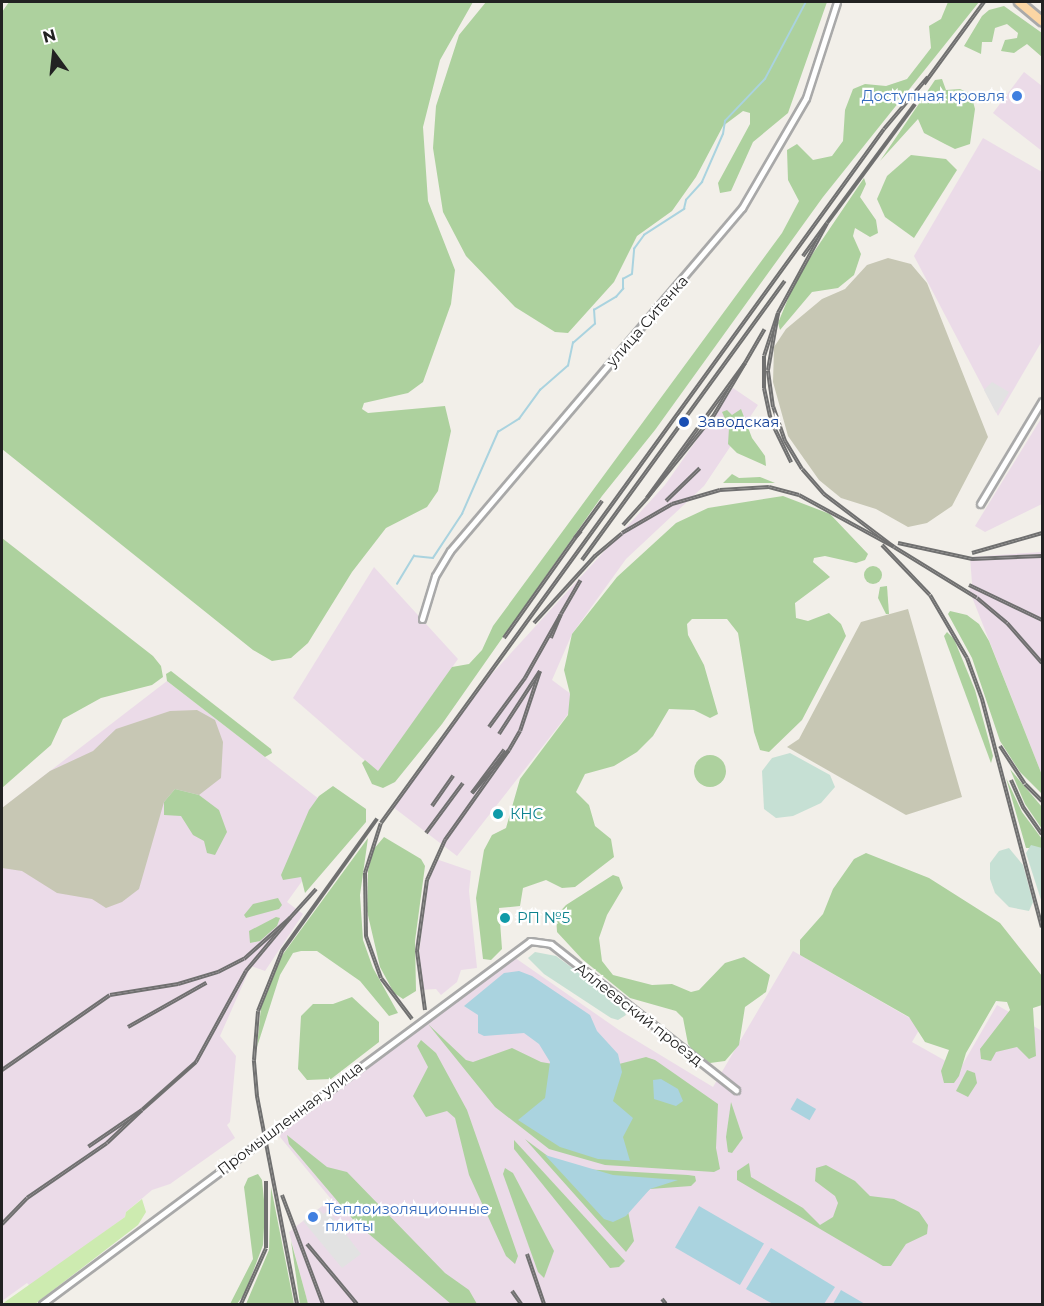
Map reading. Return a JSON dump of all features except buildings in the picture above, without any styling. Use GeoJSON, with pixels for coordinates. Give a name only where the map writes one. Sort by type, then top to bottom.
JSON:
{"type":"FeatureCollection","features":[{"type":"Feature","properties":{"kind":"main road"},"geometry":{"type":"LineString","coordinates":[[1019,2],[1042,21]]}},
{"type":"Feature","properties":{"kind":"street","name":"улица Ситенка"},"geometry":{"type":"LineString","coordinates":[[422,619],[435,576],[450,551],[746,202],[806,98],[837,2]]}},
{"type":"Feature","properties":{"kind":"street"},"geometry":{"type":"LineString","coordinates":[[981,504],[1042,401]]}},
{"type":"Feature","properties":{"kind":"street","name":"Аллеевский проезд"},"geometry":{"type":"LineString","coordinates":[[541,941],[551,944],[735,1090]]}},
{"type":"Feature","properties":{"kind":"street","name":"Промышленная улица"},"geometry":{"type":"LineString","coordinates":[[42,1305],[520,945],[541,941]]}},
{"type":"Feature","properties":{"kind":"shaded area"},"geometry":{"type":"Polygon","coordinates":[[[1024,72],[1042,86],[1042,151],[993,113],[1024,72]]]}},
{"type":"Feature","properties":{"kind":"shaded area"},"geometry":{"type":"Polygon","coordinates":[[[983,138],[1042,172],[1042,341],[998,416],[914,256],[983,138]]]}},
{"type":"Feature","properties":{"kind":"shaded area"},"geometry":{"type":"Polygon","coordinates":[[[888,258],[911,264],[927,283],[988,437],[952,506],[927,523],[908,527],[876,509],[841,498],[819,480],[788,436],[773,382],[774,347],[786,329],[822,299],[845,289],[867,265],[888,258]]]}},
{"type":"Feature","properties":{"kind":"shaded area"},"geometry":{"type":"Polygon","coordinates":[[[992,382],[1009,392],[996,413],[984,390],[992,382]]]}},
{"type":"Feature","properties":{"kind":"shaded area"},"geometry":{"type":"Polygon","coordinates":[[[733,388],[758,405],[704,486],[626,559],[572,634],[552,680],[579,700],[457,856],[393,807],[490,676],[665,485],[733,388]]]}},
{"type":"Feature","properties":{"kind":"shaded area"},"geometry":{"type":"Polygon","coordinates":[[[1042,417],[1042,504],[985,532],[975,526],[1042,417]]]}},
{"type":"Feature","properties":{"kind":"shaded area"},"geometry":{"type":"Polygon","coordinates":[[[1042,552],[1042,775],[972,597],[968,594],[972,583],[970,557],[1042,552]]]}},
{"type":"Feature","properties":{"kind":"shaded area"},"geometry":{"type":"Polygon","coordinates":[[[374,567],[458,659],[378,772],[293,698],[374,567]]]}},
{"type":"Feature","properties":{"kind":"shaded area"},"geometry":{"type":"Polygon","coordinates":[[[908,609],[962,797],[906,815],[787,747],[799,739],[861,622],[908,609]]]}},
{"type":"Feature","properties":{"kind":"shaded area"},"geometry":{"type":"Polygon","coordinates":[[[167,681],[346,820],[287,902],[303,914],[265,971],[251,966],[220,1036],[236,1056],[230,1122],[227,1125],[235,1138],[170,1184],[152,1190],[126,1212],[125,1217],[30,1286],[27,1283],[2,1301],[2,808],[167,681]]]}},
{"type":"Feature","properties":{"kind":"shaded area"},"geometry":{"type":"Polygon","coordinates":[[[197,710],[215,720],[223,742],[221,778],[199,795],[175,789],[164,802],[139,889],[122,902],[106,908],[92,899],[57,893],[22,871],[2,868],[2,808],[50,771],[93,751],[116,729],[170,711],[197,710]]]}},
{"type":"Feature","properties":{"kind":"shaded area"},"geometry":{"type":"Polygon","coordinates":[[[790,753],[830,775],[835,787],[821,803],[793,816],[776,818],[764,809],[762,771],[772,758],[790,753]]]}},
{"type":"Feature","properties":{"kind":"shaded area"},"geometry":{"type":"Polygon","coordinates":[[[1031,845],[1042,848],[1042,903],[1026,853],[1031,845]]]}},
{"type":"Feature","properties":{"kind":"shaded area"},"geometry":{"type":"Polygon","coordinates":[[[1009,848],[1023,865],[1033,902],[1029,911],[1009,907],[995,893],[990,879],[990,863],[999,851],[1009,848]]]}},
{"type":"Feature","properties":{"kind":"shaded area"},"geometry":{"type":"Polygon","coordinates":[[[436,859],[471,871],[469,891],[477,968],[461,970],[457,982],[441,995],[436,989],[421,990],[419,955],[426,892],[436,859]]]}},
{"type":"Feature","properties":{"kind":"shaded area"},"geometry":{"type":"Polygon","coordinates":[[[793,951],[922,1025],[912,1042],[960,1069],[997,1005],[1042,1031],[1042,1304],[308,1304],[289,1232],[331,1199],[280,1137],[282,1129],[511,955],[619,1030],[713,1087],[793,951]]]}},
{"type":"Feature","properties":{"kind":"shaded area"},"geometry":{"type":"Polygon","coordinates":[[[535,952],[556,956],[620,1003],[626,1015],[618,1020],[611,1018],[544,974],[528,958],[535,952]]]}},
{"type":"Feature","properties":{"kind":"shaded area"},"geometry":{"type":"Polygon","coordinates":[[[319,1209],[323,1214],[328,1211],[361,1254],[342,1268],[303,1221],[319,1209]]]}},
{"type":"Feature","properties":{"kind":"green space"},"geometry":{"type":"Polygon","coordinates":[[[9,2],[473,2],[440,60],[423,127],[428,201],[455,270],[451,304],[423,382],[408,393],[364,403],[362,409],[368,413],[445,406],[451,431],[438,491],[427,507],[386,528],[352,572],[308,643],[291,658],[272,661],[253,650],[2,449],[2,12],[9,2]]]}},
{"type":"Feature","properties":{"kind":"green space"},"geometry":{"type":"Polygon","coordinates":[[[486,2],[827,2],[788,113],[753,142],[731,191],[720,193],[718,183],[750,124],[750,113],[743,111],[723,126],[696,177],[672,211],[637,236],[614,282],[568,333],[555,332],[515,307],[466,256],[443,212],[433,148],[436,106],[459,35],[486,2]]]}},
{"type":"Feature","properties":{"kind":"green space"},"geometry":{"type":"Polygon","coordinates":[[[948,2],[979,2],[823,197],[655,430],[602,496],[442,724],[395,782],[383,788],[372,784],[362,763],[365,760],[378,771],[452,667],[469,664],[482,650],[493,626],[782,233],[799,201],[788,180],[787,150],[797,144],[813,160],[832,156],[843,141],[845,110],[853,89],[865,84],[886,86],[907,79],[931,48],[929,26],[941,19],[948,2]]]}},
{"type":"Feature","properties":{"kind":"green space"},"geometry":{"type":"Polygon","coordinates":[[[1004,6],[1042,33],[1042,57],[1027,44],[1014,53],[1001,51],[1005,40],[1017,38],[1018,33],[1007,24],[995,28],[992,42],[982,42],[981,54],[964,46],[982,16],[989,10],[1004,6]]]}},
{"type":"Feature","properties":{"kind":"green space"},"geometry":{"type":"Polygon","coordinates":[[[942,79],[946,90],[960,89],[971,94],[975,109],[970,144],[955,149],[924,133],[918,119],[880,161],[935,80],[942,79]]]}},
{"type":"Feature","properties":{"kind":"green space"},"geometry":{"type":"Polygon","coordinates":[[[911,155],[946,159],[957,170],[914,238],[885,217],[877,199],[887,176],[911,155]]]}},
{"type":"Feature","properties":{"kind":"green space"},"geometry":{"type":"Polygon","coordinates":[[[864,178],[866,184],[860,197],[876,220],[878,233],[870,237],[855,228],[853,236],[861,254],[854,275],[838,288],[812,292],[780,330],[778,323],[797,277],[864,178]]]}},
{"type":"Feature","properties":{"kind":"green space"},"geometry":{"type":"Polygon","coordinates":[[[741,409],[752,438],[765,456],[766,466],[737,453],[728,444],[729,428],[722,412],[727,410],[732,415],[741,409]]]}},
{"type":"Feature","properties":{"kind":"green space"},"geometry":{"type":"Polygon","coordinates":[[[732,474],[739,478],[760,477],[775,483],[723,483],[732,474]]]}},
{"type":"Feature","properties":{"kind":"green space"},"geometry":{"type":"Polygon","coordinates":[[[783,496],[830,514],[868,554],[865,560],[856,563],[825,556],[814,558],[813,562],[830,577],[795,603],[796,618],[808,621],[829,613],[841,624],[846,636],[802,720],[769,752],[760,750],[754,732],[738,633],[727,619],[692,619],[687,624],[688,635],[704,665],[718,714],[710,718],[694,710],[669,709],[653,736],[637,752],[614,766],[585,774],[576,792],[589,805],[595,826],[611,839],[614,857],[575,887],[562,888],[546,880],[523,888],[520,906],[499,908],[502,949],[491,960],[483,959],[476,898],[484,850],[492,835],[506,828],[520,779],[568,715],[570,694],[564,670],[572,634],[617,577],[676,523],[708,508],[783,496]]]}},
{"type":"Feature","properties":{"kind":"green space"},"geometry":{"type":"Polygon","coordinates":[[[2,538],[153,656],[161,666],[163,677],[152,685],[101,698],[63,719],[51,745],[2,788],[2,538]]]}},
{"type":"Feature","properties":{"kind":"green space"},"geometry":{"type":"Polygon","coordinates":[[[873,566],[879,569],[882,575],[879,581],[873,584],[867,581],[864,575],[867,569],[873,566]]]}},
{"type":"Feature","properties":{"kind":"green space"},"geometry":{"type":"Polygon","coordinates":[[[887,586],[889,614],[886,614],[878,598],[880,587],[887,586]]]}},
{"type":"Feature","properties":{"kind":"green space"},"geometry":{"type":"Polygon","coordinates":[[[950,611],[967,615],[979,624],[989,641],[1042,775],[1042,794],[1020,772],[1000,741],[972,658],[948,614],[950,611]]]}},
{"type":"Feature","properties":{"kind":"green space"},"geometry":{"type":"Polygon","coordinates":[[[947,632],[954,639],[975,690],[993,756],[991,763],[944,636],[947,632]]]}},
{"type":"Feature","properties":{"kind":"green space"},"geometry":{"type":"Polygon","coordinates":[[[171,671],[271,749],[272,753],[265,757],[167,681],[166,674],[171,671]]]}},
{"type":"Feature","properties":{"kind":"green space"},"geometry":{"type":"Polygon","coordinates":[[[710,755],[721,760],[726,771],[721,782],[710,787],[699,782],[694,771],[699,760],[710,755]]]}},
{"type":"Feature","properties":{"kind":"green space"},"geometry":{"type":"Polygon","coordinates":[[[1010,769],[1042,807],[1042,829],[1025,804],[1010,769]]]}},
{"type":"Feature","properties":{"kind":"green space"},"geometry":{"type":"Polygon","coordinates":[[[1006,778],[1022,812],[1042,839],[1042,848],[1026,848],[1006,778]]]}},
{"type":"Feature","properties":{"kind":"green space"},"geometry":{"type":"Polygon","coordinates":[[[333,786],[366,809],[366,822],[305,893],[301,877],[283,880],[281,875],[309,810],[319,796],[333,786]]]}},
{"type":"Feature","properties":{"kind":"green space"},"geometry":{"type":"Polygon","coordinates":[[[175,789],[199,795],[219,810],[227,832],[215,855],[207,853],[204,841],[193,835],[181,816],[164,815],[164,802],[175,789]]]}},
{"type":"Feature","properties":{"kind":"green space"},"geometry":{"type":"Polygon","coordinates":[[[384,837],[421,859],[425,866],[415,941],[416,991],[403,999],[394,993],[380,967],[367,911],[368,871],[373,850],[384,837]]]}},
{"type":"Feature","properties":{"kind":"green space"},"geometry":{"type":"Polygon","coordinates":[[[368,838],[360,895],[363,940],[373,968],[398,1013],[389,1016],[360,981],[317,951],[301,951],[293,953],[280,975],[257,1047],[261,1007],[278,961],[368,838]]]}},
{"type":"Feature","properties":{"kind":"green space"},"geometry":{"type":"Polygon","coordinates":[[[866,853],[929,878],[1000,923],[1042,976],[1042,1005],[1033,1008],[1036,1056],[1029,1059],[1017,1047],[996,1052],[991,1061],[981,1059],[980,1049],[1010,1010],[1007,1002],[996,1001],[966,1053],[959,1076],[954,1083],[944,1083],[941,1071],[949,1050],[925,1042],[909,1017],[800,955],[800,940],[823,914],[833,889],[854,859],[866,853]]]}},
{"type":"Feature","properties":{"kind":"green space"},"geometry":{"type":"Polygon","coordinates":[[[613,875],[619,877],[623,888],[607,915],[599,938],[602,961],[613,975],[652,985],[672,984],[691,992],[699,990],[725,963],[744,957],[770,975],[766,992],[745,1007],[739,1045],[725,1061],[710,1063],[693,1051],[688,1044],[683,1018],[676,1011],[630,998],[582,959],[557,932],[556,916],[566,905],[613,875]]]}},
{"type":"Feature","properties":{"kind":"green space"},"geometry":{"type":"Polygon","coordinates":[[[278,898],[282,905],[279,909],[246,918],[244,915],[253,904],[278,898]]]}},
{"type":"Feature","properties":{"kind":"green space"},"geometry":{"type":"Polygon","coordinates":[[[276,917],[280,918],[277,926],[260,941],[250,943],[249,931],[276,917]]]}},
{"type":"Feature","properties":{"kind":"green space"},"geometry":{"type":"Polygon","coordinates":[[[352,997],[379,1022],[379,1042],[331,1079],[307,1080],[298,1069],[301,1016],[313,1004],[333,1004],[352,997]]]}},
{"type":"Feature","properties":{"kind":"green space"},"geometry":{"type":"Polygon","coordinates":[[[428,1024],[466,1060],[473,1062],[512,1048],[541,1062],[565,1066],[619,1064],[646,1057],[655,1060],[718,1104],[716,1148],[720,1169],[714,1172],[605,1165],[549,1149],[495,1107],[428,1024]]]}},
{"type":"Feature","properties":{"kind":"green space"},"geometry":{"type":"Polygon","coordinates":[[[421,1040],[436,1053],[467,1110],[518,1256],[515,1264],[506,1256],[469,1175],[455,1118],[447,1111],[426,1117],[413,1096],[428,1067],[417,1046],[421,1040]]]}},
{"type":"Feature","properties":{"kind":"green space"},"geometry":{"type":"Polygon","coordinates":[[[967,1070],[975,1073],[977,1083],[968,1097],[956,1091],[967,1070]]]}},
{"type":"Feature","properties":{"kind":"green space"},"geometry":{"type":"Polygon","coordinates":[[[731,1102],[743,1138],[732,1153],[728,1152],[726,1137],[731,1102]]]}},
{"type":"Feature","properties":{"kind":"green space"},"geometry":{"type":"Polygon","coordinates":[[[287,1135],[327,1167],[347,1172],[445,1273],[469,1290],[477,1304],[451,1304],[356,1223],[289,1144],[287,1135]]]}},
{"type":"Feature","properties":{"kind":"green space"},"geometry":{"type":"Polygon","coordinates":[[[525,1139],[549,1157],[582,1169],[688,1175],[695,1176],[696,1181],[691,1186],[650,1189],[637,1200],[628,1211],[634,1241],[626,1252],[525,1139]]]}},
{"type":"Feature","properties":{"kind":"green space"},"geometry":{"type":"Polygon","coordinates":[[[514,1140],[625,1261],[619,1267],[610,1268],[514,1149],[514,1140]]]}},
{"type":"Feature","properties":{"kind":"green space"},"geometry":{"type":"Polygon","coordinates":[[[749,1163],[751,1177],[803,1208],[820,1225],[833,1217],[838,1203],[835,1196],[815,1181],[816,1168],[826,1165],[855,1181],[870,1196],[894,1199],[919,1212],[928,1225],[927,1234],[906,1244],[891,1266],[883,1266],[737,1180],[737,1171],[749,1163]]]}},
{"type":"Feature","properties":{"kind":"green space"},"geometry":{"type":"Polygon","coordinates":[[[505,1168],[513,1173],[554,1251],[544,1278],[538,1272],[503,1174],[505,1168]]]}},
{"type":"Feature","properties":{"kind":"green space"},"geometry":{"type":"Polygon","coordinates":[[[258,1174],[262,1180],[265,1210],[263,1245],[245,1293],[237,1304],[230,1304],[253,1259],[244,1187],[248,1178],[258,1174]]]}},
{"type":"Feature","properties":{"kind":"green space"},"geometry":{"type":"Polygon","coordinates":[[[271,1187],[294,1304],[246,1304],[269,1250],[271,1187]]]}},
{"type":"Feature","properties":{"kind":"green space"},"geometry":{"type":"Polygon","coordinates":[[[142,1199],[146,1212],[138,1225],[35,1304],[2,1304],[125,1217],[126,1212],[142,1199]]]}},
{"type":"Feature","properties":{"kind":"green space"},"geometry":{"type":"Polygon","coordinates":[[[291,1241],[306,1296],[308,1304],[300,1304],[291,1241]]]}},
{"type":"Feature","properties":{"kind":"water"},"geometry":{"type":"Polygon","coordinates":[[[519,971],[532,976],[590,1015],[597,1031],[618,1054],[622,1072],[613,1101],[633,1118],[623,1137],[630,1161],[598,1159],[560,1147],[518,1120],[545,1098],[550,1062],[539,1044],[524,1033],[484,1036],[478,1033],[478,1015],[464,1006],[504,973],[519,971]]]}},
{"type":"Feature","properties":{"kind":"water"},"geometry":{"type":"Polygon","coordinates":[[[661,1079],[678,1089],[683,1101],[676,1106],[654,1099],[653,1080],[661,1079]]]}},
{"type":"Feature","properties":{"kind":"water"},"geometry":{"type":"Polygon","coordinates":[[[797,1098],[816,1109],[810,1120],[790,1109],[797,1098]]]}},
{"type":"Feature","properties":{"kind":"water"},"geometry":{"type":"Polygon","coordinates":[[[545,1155],[613,1175],[678,1180],[650,1189],[626,1216],[613,1222],[604,1219],[545,1155]]]}},
{"type":"Feature","properties":{"kind":"water"},"geometry":{"type":"Polygon","coordinates":[[[699,1206],[764,1244],[740,1285],[675,1248],[699,1206]]]}},
{"type":"Feature","properties":{"kind":"water"},"geometry":{"type":"Polygon","coordinates":[[[771,1248],[835,1287],[824,1304],[773,1304],[746,1289],[771,1248]]]}},
{"type":"Feature","properties":{"kind":"water"},"geometry":{"type":"Polygon","coordinates":[[[841,1290],[865,1304],[833,1304],[841,1290]]]}},
{"type":"Feature","properties":{"kind":"waterway"},"geometry":{"type":"LineString","coordinates":[[397,584],[414,556],[433,558],[462,514],[498,432],[519,419],[540,390],[568,366],[573,343],[595,324],[594,310],[616,297],[623,289],[623,279],[632,274],[634,249],[644,235],[684,209],[686,200],[702,182],[723,134],[725,121],[765,79],[806,2]]}},
{"type":"Feature","properties":{"kind":"railway"},"geometry":{"type":"LineString","coordinates":[[924,84],[984,2]]}},
{"type":"Feature","properties":{"kind":"railway"},"geometry":{"type":"LineString","coordinates":[[412,1019],[381,978],[366,936],[365,873],[381,823],[884,129],[928,77]]}},
{"type":"Feature","properties":{"kind":"railway"},"geometry":{"type":"LineString","coordinates":[[827,223],[915,104]]}},
{"type":"Feature","properties":{"kind":"railway"},"geometry":{"type":"LineString","coordinates":[[778,313],[827,223],[803,256]]}},
{"type":"Feature","properties":{"kind":"railway"},"geometry":{"type":"LineString","coordinates":[[582,560],[785,281]]}},
{"type":"Feature","properties":{"kind":"railway"},"geometry":{"type":"LineString","coordinates":[[534,623],[595,556],[622,533],[672,504],[720,490],[769,487],[799,495],[894,547],[824,494],[802,469],[785,441],[773,407],[768,370],[778,313],[764,356],[764,388],[771,421],[791,462]]}},
{"type":"Feature","properties":{"kind":"railway"},"geometry":{"type":"LineString","coordinates":[[745,363],[765,329]]}},
{"type":"Feature","properties":{"kind":"railway"},"geometry":{"type":"LineString","coordinates":[[623,525],[647,498],[745,363],[714,415],[647,498]]}},
{"type":"Feature","properties":{"kind":"railway"},"geometry":{"type":"LineString","coordinates":[[666,501],[700,468]]}},
{"type":"Feature","properties":{"kind":"railway"},"geometry":{"type":"LineString","coordinates":[[581,531],[575,538],[602,501]]}},
{"type":"Feature","properties":{"kind":"railway"},"geometry":{"type":"LineString","coordinates":[[972,553],[1042,533]]}},
{"type":"Feature","properties":{"kind":"railway"},"geometry":{"type":"LineString","coordinates":[[504,638],[575,538]]}},
{"type":"Feature","properties":{"kind":"railway"},"geometry":{"type":"LineString","coordinates":[[898,543],[972,559],[1042,556]]}},
{"type":"Feature","properties":{"kind":"railway"},"geometry":{"type":"LineString","coordinates":[[882,545],[930,595],[967,658],[982,699],[1042,927]]}},
{"type":"Feature","properties":{"kind":"railway"},"geometry":{"type":"LineString","coordinates":[[894,547],[977,598],[1007,623],[1042,663]]}},
{"type":"Feature","properties":{"kind":"railway"},"geometry":{"type":"LineString","coordinates":[[561,614],[581,580]]}},
{"type":"Feature","properties":{"kind":"railway"},"geometry":{"type":"LineString","coordinates":[[969,585],[1042,620]]}},
{"type":"Feature","properties":{"kind":"railway"},"geometry":{"type":"LineString","coordinates":[[489,727],[525,678],[561,614],[551,638]]}},
{"type":"Feature","properties":{"kind":"railway"},"geometry":{"type":"LineString","coordinates":[[499,734],[540,671],[520,731],[509,750]]}},
{"type":"Feature","properties":{"kind":"railway"},"geometry":{"type":"LineString","coordinates":[[1000,746],[1025,784],[1042,801]]}},
{"type":"Feature","properties":{"kind":"railway"},"geometry":{"type":"LineString","coordinates":[[425,1010],[417,951],[427,880],[445,840],[509,750],[472,793],[504,750]]}},
{"type":"Feature","properties":{"kind":"railway"},"geometry":{"type":"LineString","coordinates":[[432,806],[453,776]]}},
{"type":"Feature","properties":{"kind":"railway"},"geometry":{"type":"LineString","coordinates":[[1011,780],[1023,807],[1042,834]]}},
{"type":"Feature","properties":{"kind":"railway"},"geometry":{"type":"LineString","coordinates":[[426,833],[463,783]]}},
{"type":"Feature","properties":{"kind":"railway"},"geometry":{"type":"LineString","coordinates":[[297,1304],[257,1096],[254,1060],[258,1011],[282,951],[377,819]]}},
{"type":"Feature","properties":{"kind":"railway"},"geometry":{"type":"LineString","coordinates":[[290,918],[316,889]]}},
{"type":"Feature","properties":{"kind":"railway"},"geometry":{"type":"LineString","coordinates":[[2,1070],[110,995],[178,984],[218,972],[244,959],[290,918],[246,971],[196,1062],[142,1110]]}},
{"type":"Feature","properties":{"kind":"railway"},"geometry":{"type":"LineString","coordinates":[[128,1027],[206,983]]}},
{"type":"Feature","properties":{"kind":"railway"},"geometry":{"type":"LineString","coordinates":[[2,1224],[27,1198],[107,1143],[142,1110],[88,1147]]}},
{"type":"Feature","properties":{"kind":"railway"},"geometry":{"type":"LineString","coordinates":[[241,1304],[266,1248],[266,1181]]}},
{"type":"Feature","properties":{"kind":"railway"},"geometry":{"type":"LineString","coordinates":[[282,1195],[323,1304]]}},
{"type":"Feature","properties":{"kind":"railway"},"geometry":{"type":"LineString","coordinates":[[307,1244],[357,1304]]}},
{"type":"Feature","properties":{"kind":"railway"},"geometry":{"type":"LineString","coordinates":[[527,1254],[544,1304]]}},
{"type":"Feature","properties":{"kind":"railway"},"geometry":{"type":"LineString","coordinates":[[512,1291],[521,1304]]}},
{"type":"Feature","properties":{"kind":"railway"},"geometry":{"type":"LineString","coordinates":[[662,1299],[666,1304]]}},
{"type":"Feature","properties":{"kind":"place","name":"Доступная кровля"},"geometry":{"type":"Point","coordinates":[1017,96]}},
{"type":"Feature","properties":{"kind":"place","name":"Заводская"},"geometry":{"type":"Point","coordinates":[684,422]}},
{"type":"Feature","properties":{"kind":"place","name":"КНС"},"geometry":{"type":"Point","coordinates":[498,814]}},
{"type":"Feature","properties":{"kind":"place","name":"РП №5"},"geometry":{"type":"Point","coordinates":[505,918]}},
{"type":"Feature","properties":{"kind":"place","name":"Теплоизоляционные плиты"},"geometry":{"type":"Point","coordinates":[313,1217]}}]}
